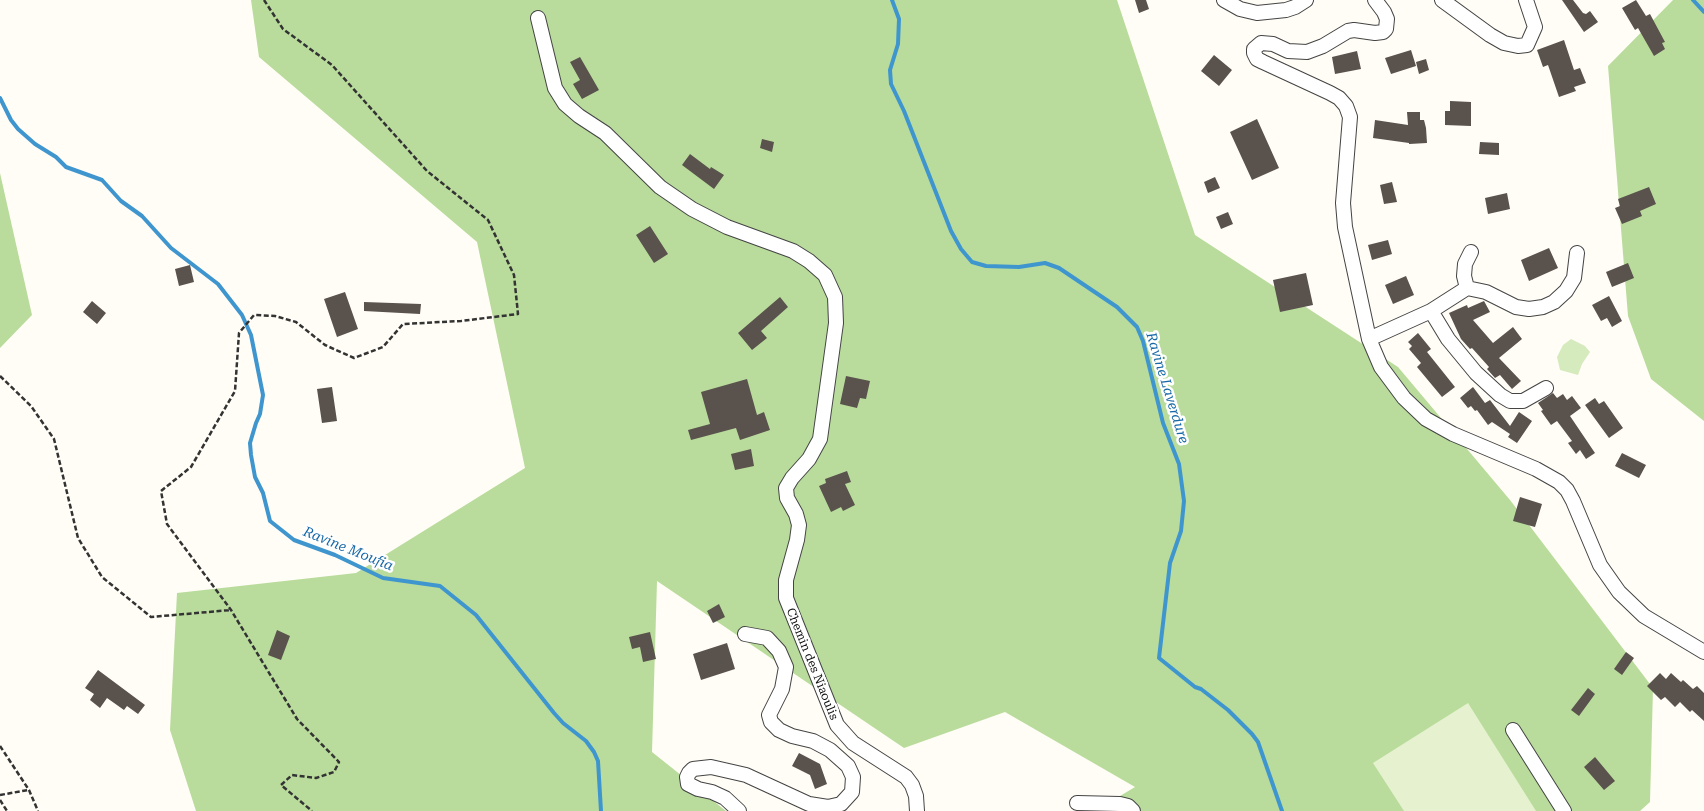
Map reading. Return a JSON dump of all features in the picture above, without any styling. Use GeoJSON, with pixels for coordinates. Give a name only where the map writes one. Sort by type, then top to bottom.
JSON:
{"type":"FeatureCollection","features":[{"type":"Feature","properties":{"kind":"street"},"geometry":{"type":"LineString","coordinates":[[1224,0],[1240,9],[1257,13],[1286,10],[1306,0]]}},
{"type":"Feature","properties":{"kind":"street"},"geometry":{"type":"LineString","coordinates":[[1375,0],[1386,16],[1387,25],[1383,32],[1348,31],[1323,46],[1306,52],[1288,51],[1267,43],[1261,43],[1254,49],[1255,56],[1262,62],[1339,98],[1346,106],[1350,116],[1343,203],[1345,227],[1368,339],[1381,367],[1404,398],[1426,419],[1453,434],[1536,469],[1559,482],[1573,501],[1600,565],[1619,592],[1644,616],[1704,652]]}},
{"type":"Feature","properties":{"kind":"street"},"geometry":{"type":"LineString","coordinates":[[1442,0],[1490,35],[1504,43],[1518,46],[1527,45],[1535,27],[1526,0]]}},
{"type":"Feature","properties":{"kind":"street","name":"Chemin des Niaoulis"},"geometry":{"type":"LineString","coordinates":[[538,18],[555,88],[565,104],[605,133],[660,187],[692,209],[727,227],[793,250],[825,275],[835,297],[836,323],[820,439],[809,459],[792,478],[786,488],[787,498],[796,514],[799,525],[797,540],[786,580],[786,598],[837,725],[853,743],[906,777],[912,785],[916,796],[917,811]]}},
{"type":"Feature","properties":{"kind":"street"},"geometry":{"type":"LineString","coordinates":[[1467,288],[1464,276],[1465,264],[1470,252]]}},
{"type":"Feature","properties":{"kind":"street"},"geometry":{"type":"LineString","coordinates":[[1368,339],[1431,311],[1467,288],[1486,292],[1516,306],[1528,309],[1543,307],[1554,302],[1566,291],[1574,278],[1577,253]]}},
{"type":"Feature","properties":{"kind":"street"},"geometry":{"type":"LineString","coordinates":[[1431,311],[1448,338],[1476,373],[1500,395],[1510,401],[1523,401],[1546,388]]}},
{"type":"Feature","properties":{"kind":"street","name":"Chemin des Niaoulis"},"geometry":{"type":"LineString","coordinates":[[739,811],[725,798],[688,784],[687,777],[689,773],[693,769],[711,768],[746,774],[810,804],[828,807],[841,804],[852,792],[853,777],[848,766],[830,750],[814,741],[792,736],[779,730],[771,722],[769,715],[782,689],[786,667],[779,651],[767,638],[745,634]]}},
{"type":"Feature","properties":{"kind":"street"},"geometry":{"type":"LineString","coordinates":[[1513,730],[1564,811]]}},
{"type":"Feature","properties":{"kind":"street"},"geometry":{"type":"LineString","coordinates":[[1077,803],[1120,804],[1128,806],[1134,811]]}},
{"type":"Feature","properties":{"kind":"path"},"geometry":{"type":"LineString","coordinates":[[264,0],[283,29],[332,65],[427,171],[488,220],[514,275],[518,314],[461,321],[404,324],[383,347],[354,358],[325,345],[296,322],[276,316],[254,315],[239,333],[235,391],[191,468],[161,492],[167,524],[231,610],[298,719],[340,762],[334,772],[316,778],[292,775],[281,785],[312,811]]}},
{"type":"Feature","properties":{"kind":"path"},"geometry":{"type":"LineString","coordinates":[[0,376],[31,406],[54,439],[78,538],[102,577],[151,617],[231,610]]}},
{"type":"Feature","properties":{"kind":"path"},"geometry":{"type":"LineString","coordinates":[[0,748],[29,790],[38,811]]}},
{"type":"Feature","properties":{"kind":"path"},"geometry":{"type":"LineString","coordinates":[[0,795],[29,790]]}},
{"type":"Feature","properties":{"kind":"path"},"geometry":{"type":"LineString","coordinates":[[0,800],[7,811]]}},
{"type":"Feature","properties":{"kind":"green space"},"geometry":{"type":"Polygon","coordinates":[[[251,0],[1117,0],[1195,235],[1398,367],[1510,500],[1653,688],[1650,802],[1640,811],[1095,811],[1135,787],[1005,712],[904,748],[657,581],[652,752],[726,811],[196,811],[170,730],[177,593],[356,573],[525,468],[477,242],[259,57],[251,0]]]}},
{"type":"Feature","properties":{"kind":"green space"},"geometry":{"type":"Polygon","coordinates":[[[1673,0],[1704,0],[1704,421],[1651,379],[1628,316],[1608,66],[1673,0]]]}},
{"type":"Feature","properties":{"kind":"green space"},"geometry":{"type":"Polygon","coordinates":[[[0,173],[32,315],[0,348],[0,173]]]}},
{"type":"Feature","properties":{"kind":"green space"},"geometry":{"type":"Polygon","coordinates":[[[1571,339],[1585,346],[1590,352],[1582,364],[1578,375],[1560,370],[1557,357],[1563,345],[1571,339]]]}},
{"type":"Feature","properties":{"kind":"green space"},"geometry":{"type":"Polygon","coordinates":[[[1468,703],[1536,811],[1404,811],[1373,763],[1468,703]]]}},
{"type":"Feature","properties":{"kind":"building"},"geometry":{"type":"Polygon","coordinates":[[[1135,0],[1146,0],[1149,9],[1139,13],[1135,0]]]}},
{"type":"Feature","properties":{"kind":"building"},"geometry":{"type":"Polygon","coordinates":[[[1562,0],[1573,0],[1583,13],[1586,14],[1590,11],[1598,22],[1584,32],[1562,0]]]}},
{"type":"Feature","properties":{"kind":"building"},"geometry":{"type":"Polygon","coordinates":[[[1636,0],[1646,16],[1650,14],[1665,42],[1662,43],[1665,49],[1654,56],[1638,28],[1635,30],[1622,8],[1636,0]]]}},
{"type":"Feature","properties":{"kind":"building"},"geometry":{"type":"Polygon","coordinates":[[[1564,40],[1574,70],[1580,68],[1586,83],[1574,87],[1576,91],[1559,97],[1548,65],[1543,67],[1537,50],[1564,40]]]}},
{"type":"Feature","properties":{"kind":"building"},"geometry":{"type":"Polygon","coordinates":[[[1411,50],[1416,66],[1391,74],[1385,58],[1411,50]]]}},
{"type":"Feature","properties":{"kind":"building"},"geometry":{"type":"Polygon","coordinates":[[[1357,51],[1361,69],[1335,74],[1332,57],[1357,51]]]}},
{"type":"Feature","properties":{"kind":"building"},"geometry":{"type":"Polygon","coordinates":[[[1214,55],[1232,70],[1219,86],[1201,71],[1214,55]]]}},
{"type":"Feature","properties":{"kind":"building"},"geometry":{"type":"Polygon","coordinates":[[[580,57],[599,90],[582,99],[573,84],[580,80],[570,62],[580,57]]]}},
{"type":"Feature","properties":{"kind":"building"},"geometry":{"type":"Polygon","coordinates":[[[1426,59],[1429,70],[1419,74],[1416,62],[1426,59]]]}},
{"type":"Feature","properties":{"kind":"building"},"geometry":{"type":"Polygon","coordinates":[[[1450,101],[1471,102],[1471,126],[1445,125],[1445,111],[1450,111],[1450,101]]]}},
{"type":"Feature","properties":{"kind":"building"},"geometry":{"type":"Polygon","coordinates":[[[1407,112],[1420,112],[1420,120],[1424,120],[1426,128],[1427,143],[1409,144],[1373,138],[1375,120],[1408,125],[1407,112]]]}},
{"type":"Feature","properties":{"kind":"building"},"geometry":{"type":"Polygon","coordinates":[[[1257,119],[1279,168],[1252,180],[1230,132],[1257,119]]]}},
{"type":"Feature","properties":{"kind":"building"},"geometry":{"type":"Polygon","coordinates":[[[762,139],[774,142],[772,152],[760,148],[762,139]]]}},
{"type":"Feature","properties":{"kind":"building"},"geometry":{"type":"Polygon","coordinates":[[[1480,142],[1499,143],[1499,155],[1479,154],[1480,142]]]}},
{"type":"Feature","properties":{"kind":"building"},"geometry":{"type":"Polygon","coordinates":[[[690,154],[710,169],[711,167],[724,175],[714,189],[682,165],[690,154]]]}},
{"type":"Feature","properties":{"kind":"building"},"geometry":{"type":"Polygon","coordinates":[[[1215,177],[1220,188],[1208,193],[1204,182],[1215,177]]]}},
{"type":"Feature","properties":{"kind":"building"},"geometry":{"type":"Polygon","coordinates":[[[1392,182],[1397,202],[1384,204],[1380,185],[1392,182]]]}},
{"type":"Feature","properties":{"kind":"building"},"geometry":{"type":"Polygon","coordinates":[[[1649,187],[1656,204],[1640,211],[1642,216],[1622,224],[1615,208],[1620,206],[1618,199],[1649,187]]]}},
{"type":"Feature","properties":{"kind":"building"},"geometry":{"type":"Polygon","coordinates":[[[1507,193],[1510,209],[1488,214],[1485,198],[1507,193]]]}},
{"type":"Feature","properties":{"kind":"building"},"geometry":{"type":"Polygon","coordinates":[[[1228,212],[1233,224],[1221,229],[1216,217],[1228,212]]]}},
{"type":"Feature","properties":{"kind":"building"},"geometry":{"type":"Polygon","coordinates":[[[650,226],[668,254],[654,263],[636,235],[650,226]]]}},
{"type":"Feature","properties":{"kind":"building"},"geometry":{"type":"Polygon","coordinates":[[[1388,240],[1392,254],[1372,260],[1368,245],[1388,240]]]}},
{"type":"Feature","properties":{"kind":"building"},"geometry":{"type":"Polygon","coordinates":[[[1549,248],[1558,268],[1529,281],[1521,260],[1549,248]]]}},
{"type":"Feature","properties":{"kind":"building"},"geometry":{"type":"Polygon","coordinates":[[[1628,263],[1634,278],[1612,287],[1606,272],[1628,263]]]}},
{"type":"Feature","properties":{"kind":"building"},"geometry":{"type":"Polygon","coordinates":[[[190,265],[194,282],[179,286],[175,269],[190,265]]]}},
{"type":"Feature","properties":{"kind":"building"},"geometry":{"type":"Polygon","coordinates":[[[1306,273],[1313,305],[1280,312],[1273,280],[1306,273]]]}},
{"type":"Feature","properties":{"kind":"building"},"geometry":{"type":"Polygon","coordinates":[[[1406,276],[1414,295],[1393,304],[1385,285],[1406,276]]]}},
{"type":"Feature","properties":{"kind":"building"},"geometry":{"type":"Polygon","coordinates":[[[345,292],[358,329],[337,337],[324,299],[345,292]]]}},
{"type":"Feature","properties":{"kind":"building"},"geometry":{"type":"Polygon","coordinates":[[[1609,296],[1622,321],[1612,327],[1607,318],[1601,321],[1592,305],[1609,296]]]}},
{"type":"Feature","properties":{"kind":"building"},"geometry":{"type":"Polygon","coordinates":[[[780,297],[788,307],[761,331],[767,338],[752,350],[738,333],[780,297]]]}},
{"type":"Feature","properties":{"kind":"building"},"geometry":{"type":"Polygon","coordinates":[[[92,301],[106,313],[97,324],[83,312],[92,301]]]}},
{"type":"Feature","properties":{"kind":"building"},"geometry":{"type":"Polygon","coordinates":[[[1484,301],[1490,312],[1473,320],[1493,343],[1513,327],[1522,339],[1499,358],[1521,381],[1512,389],[1500,375],[1495,378],[1487,369],[1489,367],[1461,339],[1449,313],[1467,305],[1468,308],[1484,301]]]}},
{"type":"Feature","properties":{"kind":"building"},"geometry":{"type":"Polygon","coordinates":[[[364,302],[421,304],[420,314],[364,311],[364,302]]]}},
{"type":"Feature","properties":{"kind":"building"},"geometry":{"type":"Polygon","coordinates":[[[1418,333],[1431,349],[1427,352],[1455,387],[1442,397],[1417,367],[1421,363],[1409,349],[1412,346],[1408,342],[1418,333]]]}},
{"type":"Feature","properties":{"kind":"building"},"geometry":{"type":"Polygon","coordinates":[[[846,376],[870,381],[866,399],[860,398],[857,408],[840,404],[846,376]]]}},
{"type":"Feature","properties":{"kind":"building"},"geometry":{"type":"Polygon","coordinates":[[[747,379],[757,415],[764,412],[770,430],[740,440],[736,428],[691,440],[688,430],[710,424],[701,392],[747,379]]]}},
{"type":"Feature","properties":{"kind":"building"},"geometry":{"type":"Polygon","coordinates":[[[332,387],[337,421],[322,423],[317,389],[332,387]]]}},
{"type":"Feature","properties":{"kind":"building"},"geometry":{"type":"Polygon","coordinates":[[[1473,387],[1485,403],[1490,400],[1510,426],[1519,412],[1532,421],[1517,443],[1508,437],[1510,434],[1492,422],[1488,425],[1477,410],[1475,411],[1471,406],[1468,408],[1460,398],[1473,387]]]}},
{"type":"Feature","properties":{"kind":"building"},"geometry":{"type":"Polygon","coordinates":[[[1553,393],[1557,398],[1563,394],[1567,400],[1572,396],[1581,408],[1570,416],[1595,453],[1586,459],[1580,450],[1576,454],[1568,443],[1572,441],[1557,421],[1551,425],[1541,411],[1543,410],[1538,403],[1553,393]]]}},
{"type":"Feature","properties":{"kind":"building"},"geometry":{"type":"Polygon","coordinates":[[[1595,398],[1599,404],[1604,401],[1623,428],[1609,438],[1585,405],[1595,398]]]}},
{"type":"Feature","properties":{"kind":"building"},"geometry":{"type":"Polygon","coordinates":[[[751,449],[754,466],[735,470],[731,454],[751,449]]]}},
{"type":"Feature","properties":{"kind":"building"},"geometry":{"type":"Polygon","coordinates":[[[1622,453],[1646,465],[1639,478],[1615,466],[1622,453]]]}},
{"type":"Feature","properties":{"kind":"building"},"geometry":{"type":"Polygon","coordinates":[[[847,471],[851,482],[845,484],[855,505],[843,511],[841,507],[831,512],[819,486],[826,483],[825,479],[847,471]]]}},
{"type":"Feature","properties":{"kind":"building"},"geometry":{"type":"Polygon","coordinates":[[[1520,497],[1542,504],[1535,527],[1513,521],[1520,497]]]}},
{"type":"Feature","properties":{"kind":"building"},"geometry":{"type":"Polygon","coordinates":[[[719,604],[725,617],[713,623],[707,611],[719,604]]]}},
{"type":"Feature","properties":{"kind":"building"},"geometry":{"type":"Polygon","coordinates":[[[277,630],[290,636],[281,660],[268,655],[277,630]]]}},
{"type":"Feature","properties":{"kind":"building"},"geometry":{"type":"Polygon","coordinates":[[[650,632],[656,659],[643,662],[640,647],[632,649],[629,637],[650,632]]]}},
{"type":"Feature","properties":{"kind":"building"},"geometry":{"type":"Polygon","coordinates":[[[727,643],[735,669],[701,680],[693,654],[727,643]]]}},
{"type":"Feature","properties":{"kind":"building"},"geometry":{"type":"Polygon","coordinates":[[[1626,652],[1634,658],[1622,675],[1614,669],[1626,652]]]}},
{"type":"Feature","properties":{"kind":"building"},"geometry":{"type":"Polygon","coordinates":[[[98,670],[145,705],[138,714],[127,706],[124,710],[107,698],[100,708],[90,700],[94,694],[85,688],[98,670]]]}},
{"type":"Feature","properties":{"kind":"building"},"geometry":{"type":"Polygon","coordinates":[[[1660,673],[1666,679],[1671,673],[1681,682],[1683,680],[1693,689],[1697,686],[1704,693],[1704,721],[1692,710],[1690,712],[1680,702],[1675,707],[1665,697],[1661,700],[1647,686],[1660,673]]]}},
{"type":"Feature","properties":{"kind":"building"},"geometry":{"type":"Polygon","coordinates":[[[1588,688],[1595,694],[1579,716],[1571,710],[1588,688]]]}},
{"type":"Feature","properties":{"kind":"building"},"geometry":{"type":"Polygon","coordinates":[[[799,753],[820,764],[827,784],[815,789],[810,775],[792,766],[799,753]]]}},
{"type":"Feature","properties":{"kind":"building"},"geometry":{"type":"Polygon","coordinates":[[[1595,757],[1615,781],[1604,790],[1584,767],[1595,757]]]}},
{"type":"Feature","properties":{"kind":"waterway","name":"Ravine Laverdure"},"geometry":{"type":"LineString","coordinates":[[892,0],[899,19],[898,44],[890,70],[891,84],[904,111],[951,231],[961,249],[972,262],[986,266],[1019,267],[1045,263],[1059,268],[1117,307],[1137,327],[1143,341],[1163,423],[1179,464],[1184,501],[1181,531],[1170,563],[1159,658],[1228,710],[1252,734],[1258,742],[1282,811]]}},
{"type":"Feature","properties":{"kind":"waterway"},"geometry":{"type":"LineString","coordinates":[[1693,0],[1704,12]]}},
{"type":"Feature","properties":{"kind":"waterway","name":"Ravine Moufia"},"geometry":{"type":"LineString","coordinates":[[0,98],[11,120],[18,129],[35,144],[56,157],[66,167],[102,180],[121,201],[142,216],[171,248],[218,284],[242,315],[251,335],[263,395],[260,414],[250,443],[255,477],[263,493],[270,521],[294,540],[335,555],[383,578],[440,586],[476,615],[554,713],[563,723],[586,741],[594,752],[598,761],[601,811]]}}]}
